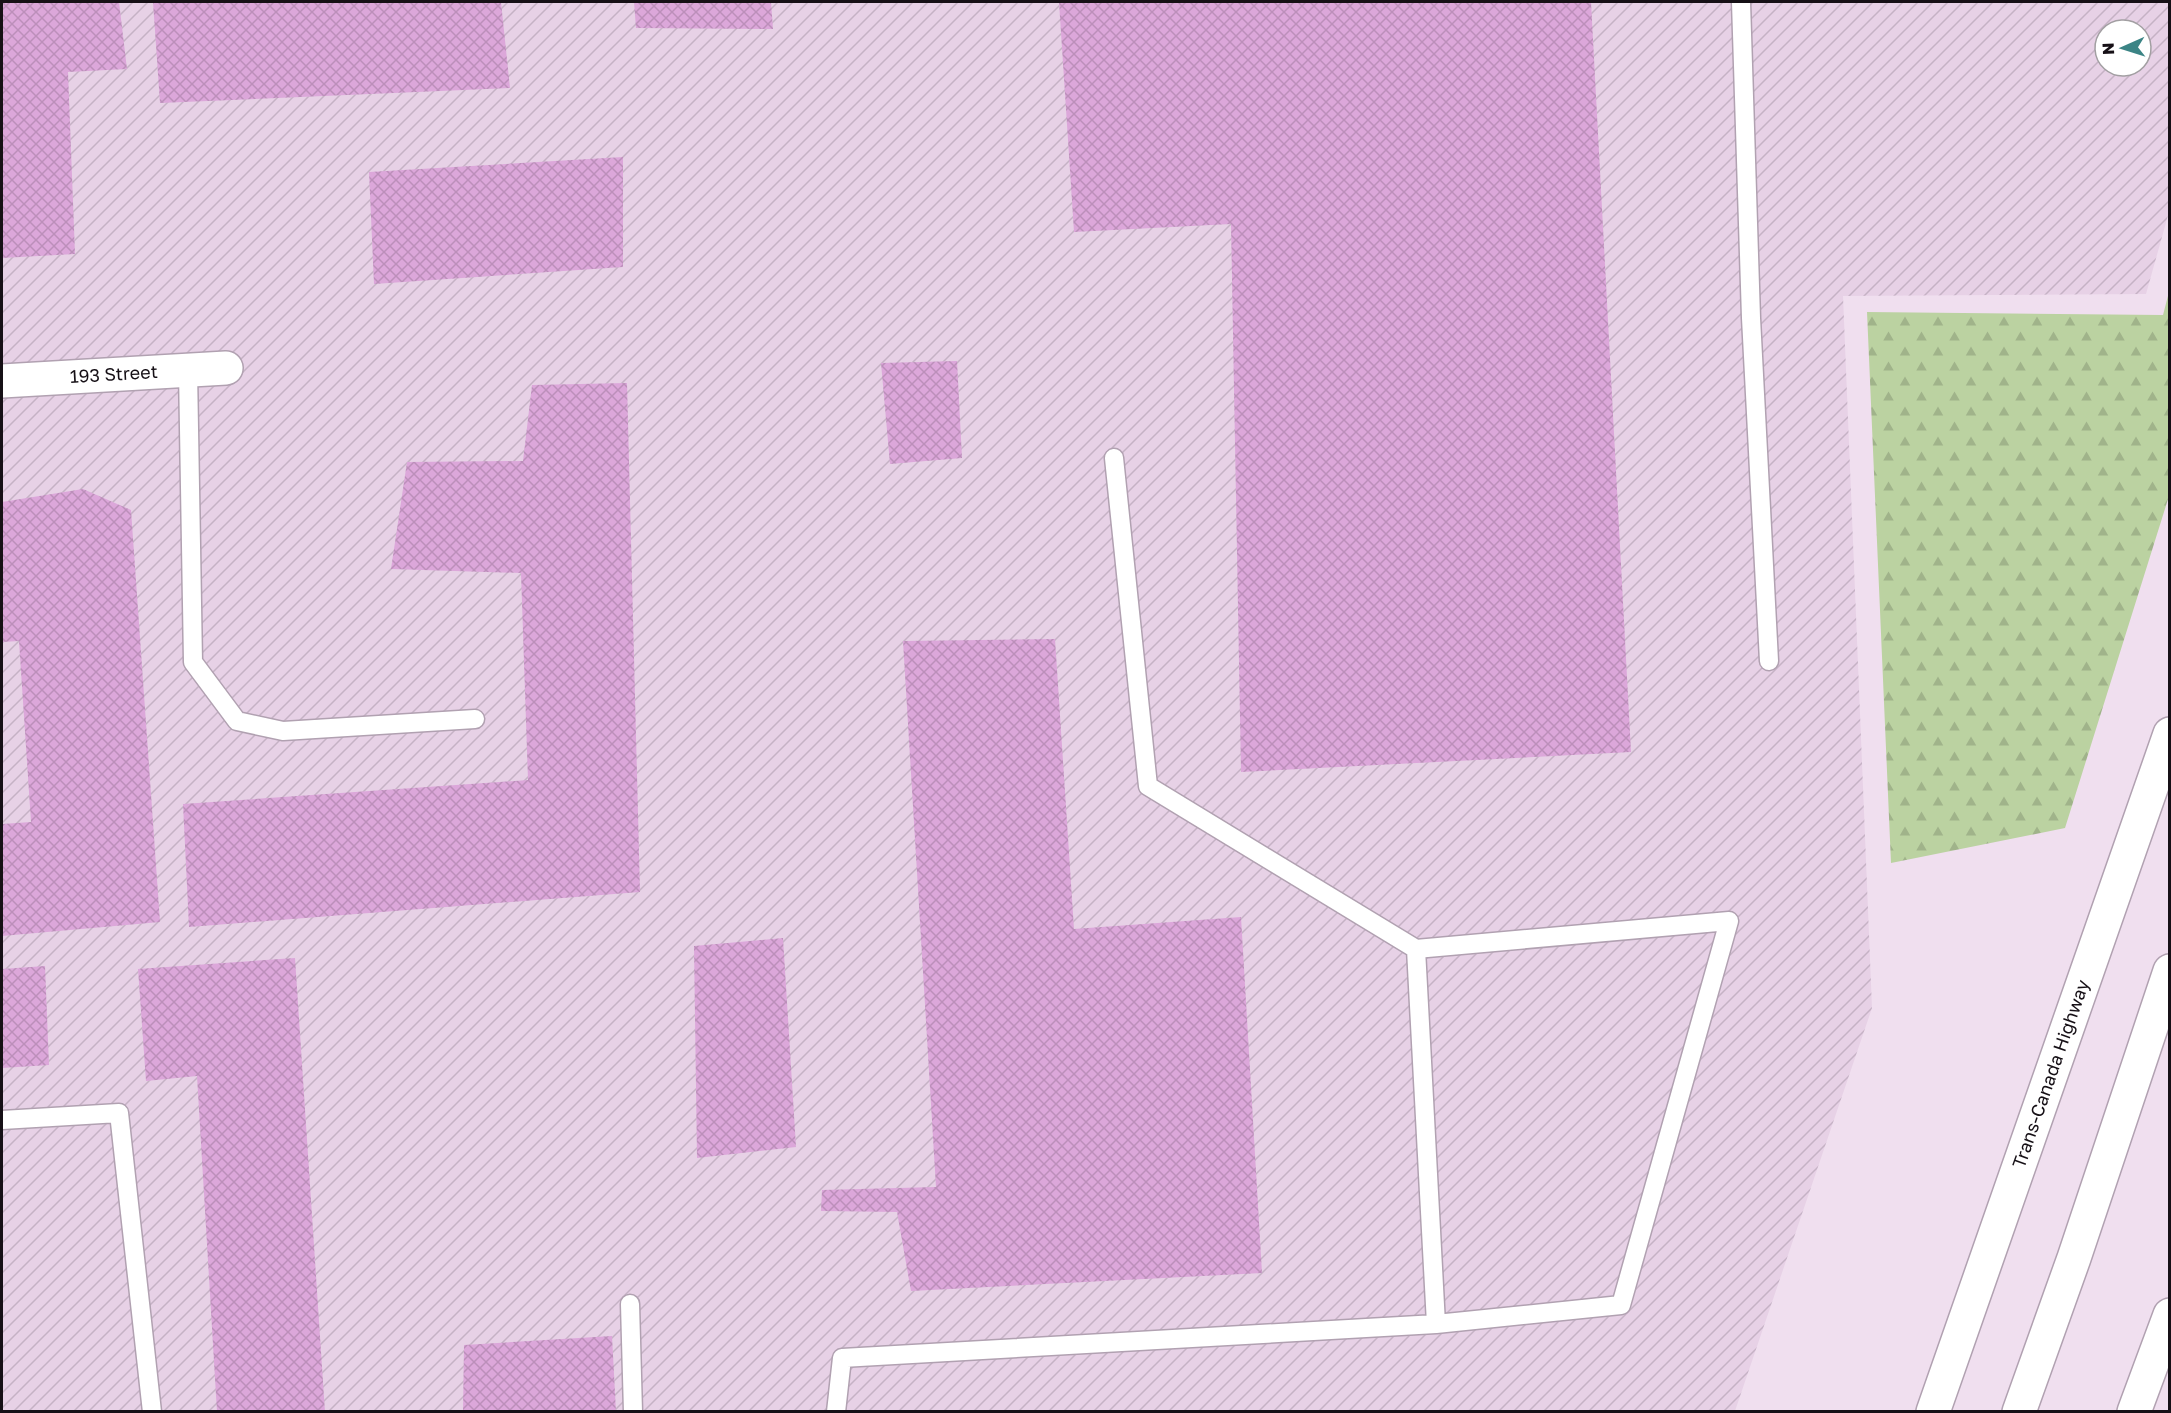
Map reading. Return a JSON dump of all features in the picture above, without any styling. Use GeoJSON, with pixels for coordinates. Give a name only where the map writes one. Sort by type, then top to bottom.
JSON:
{"type":"FeatureCollection","features":[{"type":"Feature","properties":{"kind":"main road","name":"193 Street"},"geometry":{"type":"LineString","coordinates":[[2,381],[226,368]]}},
{"type":"Feature","properties":{"kind":"main road","name":"Trans-Canada Highway"},"geometry":{"type":"LineString","coordinates":[[1933,1412],[2169,734]]}},
{"type":"Feature","properties":{"kind":"main road"},"geometry":{"type":"LineString","coordinates":[[2019,1412],[2074,1258],[2169,971]]}},
{"type":"Feature","properties":{"kind":"main road"},"geometry":{"type":"LineString","coordinates":[[2134,1412],[2169,1315]]}},
{"type":"Feature","properties":{"kind":"lane"},"geometry":{"type":"LineString","coordinates":[[1741,2],[1751,318],[1769,661]]}},
{"type":"Feature","properties":{"kind":"lane"},"geometry":{"type":"LineString","coordinates":[[188,370],[193,662],[237,721],[283,731],[475,719]]}},
{"type":"Feature","properties":{"kind":"lane"},"geometry":{"type":"LineString","coordinates":[[836,1412],[842,1358],[1436,1324],[1621,1305],[1729,921],[1416,949],[1148,786],[1114,458]]}},
{"type":"Feature","properties":{"kind":"lane"},"geometry":{"type":"LineString","coordinates":[[1416,949],[1436,1324]]}},
{"type":"Feature","properties":{"kind":"lane"},"geometry":{"type":"LineString","coordinates":[[2,1120],[119,1113],[152,1412]]}},
{"type":"Feature","properties":{"kind":"lane"},"geometry":{"type":"LineString","coordinates":[[630,1304],[633,1412]]}},
{"type":"Feature","properties":{"kind":"shaded area"},"geometry":{"type":"Polygon","coordinates":[[[2,2],[2169,2],[2169,212],[2146,294],[1843,296],[1872,1008],[1735,1411],[2,1412],[2,2]]]}},
{"type":"Feature","properties":{"kind":"green space"},"geometry":{"type":"Polygon","coordinates":[[[2169,292],[2169,496],[2065,828],[1891,863],[1867,312],[2163,315],[2169,292]]]}},
{"type":"Feature","properties":{"kind":"building"},"geometry":{"type":"Polygon","coordinates":[[[2,2],[119,2],[127,69],[68,72],[75,254],[2,258],[2,2]]]}},
{"type":"Feature","properties":{"kind":"building"},"geometry":{"type":"Polygon","coordinates":[[[153,2],[501,2],[510,88],[160,103],[153,2]]]}},
{"type":"Feature","properties":{"kind":"building"},"geometry":{"type":"Polygon","coordinates":[[[634,2],[771,2],[773,29],[636,28],[634,2]]]}},
{"type":"Feature","properties":{"kind":"building"},"geometry":{"type":"Polygon","coordinates":[[[1059,2],[1591,2],[1631,752],[1241,772],[1231,224],[1074,232],[1059,2]]]}},
{"type":"Feature","properties":{"kind":"building"},"geometry":{"type":"Polygon","coordinates":[[[623,157],[623,267],[374,284],[369,172],[623,157]]]}},
{"type":"Feature","properties":{"kind":"building"},"geometry":{"type":"Polygon","coordinates":[[[957,361],[962,458],[890,464],[881,363],[957,361]]]}},
{"type":"Feature","properties":{"kind":"building"},"geometry":{"type":"Polygon","coordinates":[[[627,383],[640,892],[189,927],[183,804],[528,780],[521,573],[391,569],[407,462],[523,461],[532,385],[627,383]]]}},
{"type":"Feature","properties":{"kind":"building"},"geometry":{"type":"Polygon","coordinates":[[[83,489],[131,510],[160,922],[2,936],[2,824],[31,822],[19,641],[2,642],[2,502],[83,489]]]}},
{"type":"Feature","properties":{"kind":"building"},"geometry":{"type":"Polygon","coordinates":[[[1055,639],[1074,929],[1241,917],[1262,1273],[911,1291],[897,1212],[821,1211],[822,1190],[936,1187],[903,641],[1055,639]]]}},
{"type":"Feature","properties":{"kind":"building"},"geometry":{"type":"Polygon","coordinates":[[[783,938],[796,1147],[697,1158],[694,946],[783,938]]]}},
{"type":"Feature","properties":{"kind":"building"},"geometry":{"type":"Polygon","coordinates":[[[295,958],[325,1412],[217,1412],[197,1076],[146,1081],[138,969],[295,958]]]}},
{"type":"Feature","properties":{"kind":"building"},"geometry":{"type":"Polygon","coordinates":[[[45,966],[49,1065],[2,1068],[2,969],[45,966]]]}},
{"type":"Feature","properties":{"kind":"building"},"geometry":{"type":"Polygon","coordinates":[[[612,1336],[616,1412],[463,1412],[464,1345],[612,1336]]]}}]}
